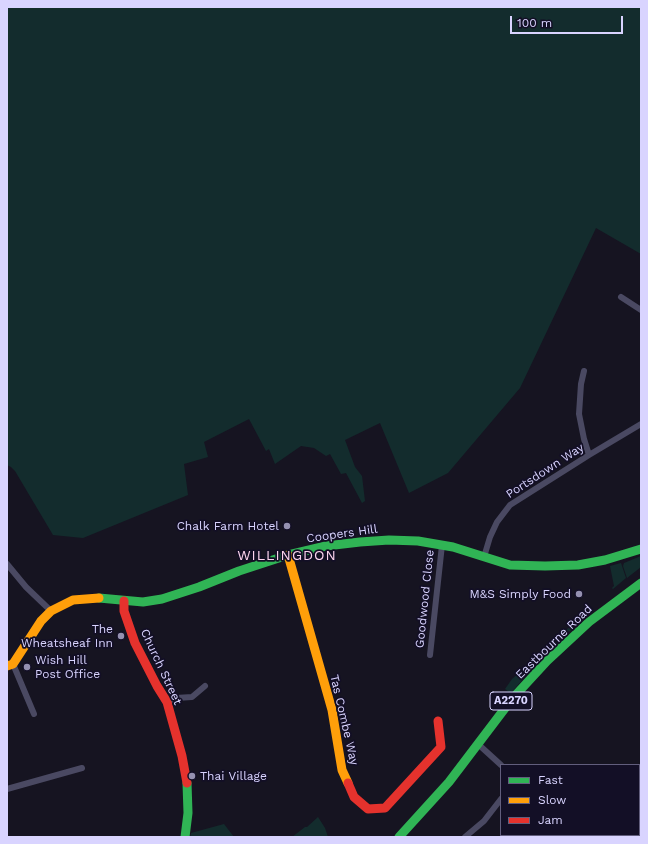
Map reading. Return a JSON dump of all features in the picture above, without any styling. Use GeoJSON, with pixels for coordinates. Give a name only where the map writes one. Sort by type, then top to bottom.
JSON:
{"type":"FeatureCollection","features":[{"type":"Feature","properties":{"kind":"street"},"geometry":{"type":"LineString","coordinates":[[621,297],[641,310]]}},
{"type":"Feature","properties":{"kind":"street"},"geometry":{"type":"LineString","coordinates":[[584,371],[581,384],[579,414],[589,455]]}},
{"type":"Feature","properties":{"kind":"street","name":"Portsdown Way"},"geometry":{"type":"LineString","coordinates":[[484,557],[490,537],[497,522],[510,504],[641,424]]}},
{"type":"Feature","properties":{"kind":"street","name":"Coopers Hill"},"geometry":{"type":"LineString","coordinates":[[52,610],[73,600],[96,598],[143,602],[162,599],[288,555],[326,546],[360,542],[389,540],[442,545],[510,565],[544,566],[578,565],[605,560],[641,549]]}},
{"type":"Feature","properties":{"kind":"street","name":"Goodwood Close"},"geometry":{"type":"LineString","coordinates":[[430,655],[442,545]]}},
{"type":"Feature","properties":{"kind":"street","name":"Tas Combe Way"},"geometry":{"type":"LineString","coordinates":[[288,555],[332,710],[342,770],[354,797],[368,810],[385,808],[441,747],[438,721]]}},
{"type":"Feature","properties":{"kind":"street"},"geometry":{"type":"LineString","coordinates":[[7,564],[26,587],[52,610],[41,621],[10,665],[34,714]]}},
{"type":"Feature","properties":{"kind":"street","name":"Eastbourne Road"},"geometry":{"type":"LineString","coordinates":[[399,837],[449,782],[512,699],[547,661],[589,622],[641,583]]}},
{"type":"Feature","properties":{"kind":"street","name":"Church Street"},"geometry":{"type":"LineString","coordinates":[[124,601],[124,611],[135,643],[167,702],[182,756],[187,782],[188,813],[185,837]]}},
{"type":"Feature","properties":{"kind":"street"},"geometry":{"type":"LineString","coordinates":[[167,702],[176,698],[192,697],[205,686]]}},
{"type":"Feature","properties":{"kind":"street"},"geometry":{"type":"LineString","coordinates":[[478,744],[500,764]]}},
{"type":"Feature","properties":{"kind":"street"},"geometry":{"type":"LineString","coordinates":[[7,789],[82,768]]}},
{"type":"Feature","properties":{"kind":"street"},"geometry":{"type":"LineString","coordinates":[[465,837],[484,821],[500,800]]}},
{"type":"Feature","properties":{"kind":"green space"},"geometry":{"type":"Polygon","coordinates":[[[7,7],[641,7],[641,254],[596,228],[520,388],[448,473],[409,493],[380,423],[345,440],[355,467],[362,476],[365,501],[362,503],[346,473],[341,474],[330,454],[326,456],[314,448],[301,446],[275,464],[269,449],[266,451],[249,419],[204,442],[208,457],[184,464],[188,495],[83,538],[53,535],[15,471],[7,465],[7,7]]]}},
{"type":"Feature","properties":{"kind":"green space"},"geometry":{"type":"Polygon","coordinates":[[[641,556],[641,567],[627,578],[623,566],[624,563],[641,556]]]}},
{"type":"Feature","properties":{"kind":"green space"},"geometry":{"type":"Polygon","coordinates":[[[621,563],[626,578],[613,589],[612,588],[614,586],[610,566],[621,563]]]}},
{"type":"Feature","properties":{"kind":"green space"},"geometry":{"type":"Polygon","coordinates":[[[584,615],[585,617],[558,641],[559,636],[584,615]]]}},
{"type":"Feature","properties":{"kind":"green space"},"geometry":{"type":"Polygon","coordinates":[[[526,667],[529,667],[530,671],[511,693],[505,689],[512,679],[526,667]]]}},
{"type":"Feature","properties":{"kind":"green space"},"geometry":{"type":"Polygon","coordinates":[[[318,817],[325,828],[328,837],[292,837],[307,827],[318,817]]]}},
{"type":"Feature","properties":{"kind":"green space"},"geometry":{"type":"Polygon","coordinates":[[[224,824],[234,837],[190,837],[191,833],[224,824]]]}},
{"type":"Feature","properties":{"kind":"traffic: fast"},"geometry":{"type":"LineString","coordinates":[[99,598],[143,602],[162,599],[288,555],[326,546],[360,542],[389,540],[418,541],[453,547],[510,565],[545,566],[578,565],[605,560],[641,549]]}},
{"type":"Feature","properties":{"kind":"traffic: fast"},"geometry":{"type":"LineString","coordinates":[[399,837],[449,782],[512,699],[547,661],[589,622],[641,583]]}},
{"type":"Feature","properties":{"kind":"traffic: fast"},"geometry":{"type":"LineString","coordinates":[[185,837],[188,813],[187,783]]}},
{"type":"Feature","properties":{"kind":"traffic: slow"},"geometry":{"type":"LineString","coordinates":[[288,555],[332,710],[342,770],[348,783]]}},
{"type":"Feature","properties":{"kind":"traffic: slow"},"geometry":{"type":"LineString","coordinates":[[7,666],[13,664],[41,621],[51,611],[73,600],[99,598]]}},
{"type":"Feature","properties":{"kind":"traffic: jam"},"geometry":{"type":"LineString","coordinates":[[124,601],[124,611],[135,643],[167,702],[182,756],[187,783]]}},
{"type":"Feature","properties":{"kind":"traffic: jam"},"geometry":{"type":"LineString","coordinates":[[348,783],[354,797],[368,809],[385,808],[441,747],[438,721]]}},
{"type":"Feature","properties":{"kind":"place","name":"Chalk Farm Hotel"},"geometry":{"type":"Point","coordinates":[287,526]}},
{"type":"Feature","properties":{"kind":"place","name":"M&S Simply Food"},"geometry":{"type":"Point","coordinates":[579,594]}},
{"type":"Feature","properties":{"kind":"place","name":"The Wheatsheaf Inn"},"geometry":{"type":"Point","coordinates":[121,636]}},
{"type":"Feature","properties":{"kind":"place","name":"Wish Hill Post Office"},"geometry":{"type":"Point","coordinates":[27,667]}},
{"type":"Feature","properties":{"kind":"place","name":"Thai Village"},"geometry":{"type":"Point","coordinates":[192,776]}},
{"type":"Feature","properties":{"kind":"district","name":"WILLINGDON"},"geometry":{"type":"Point","coordinates":[287,556]}}]}
